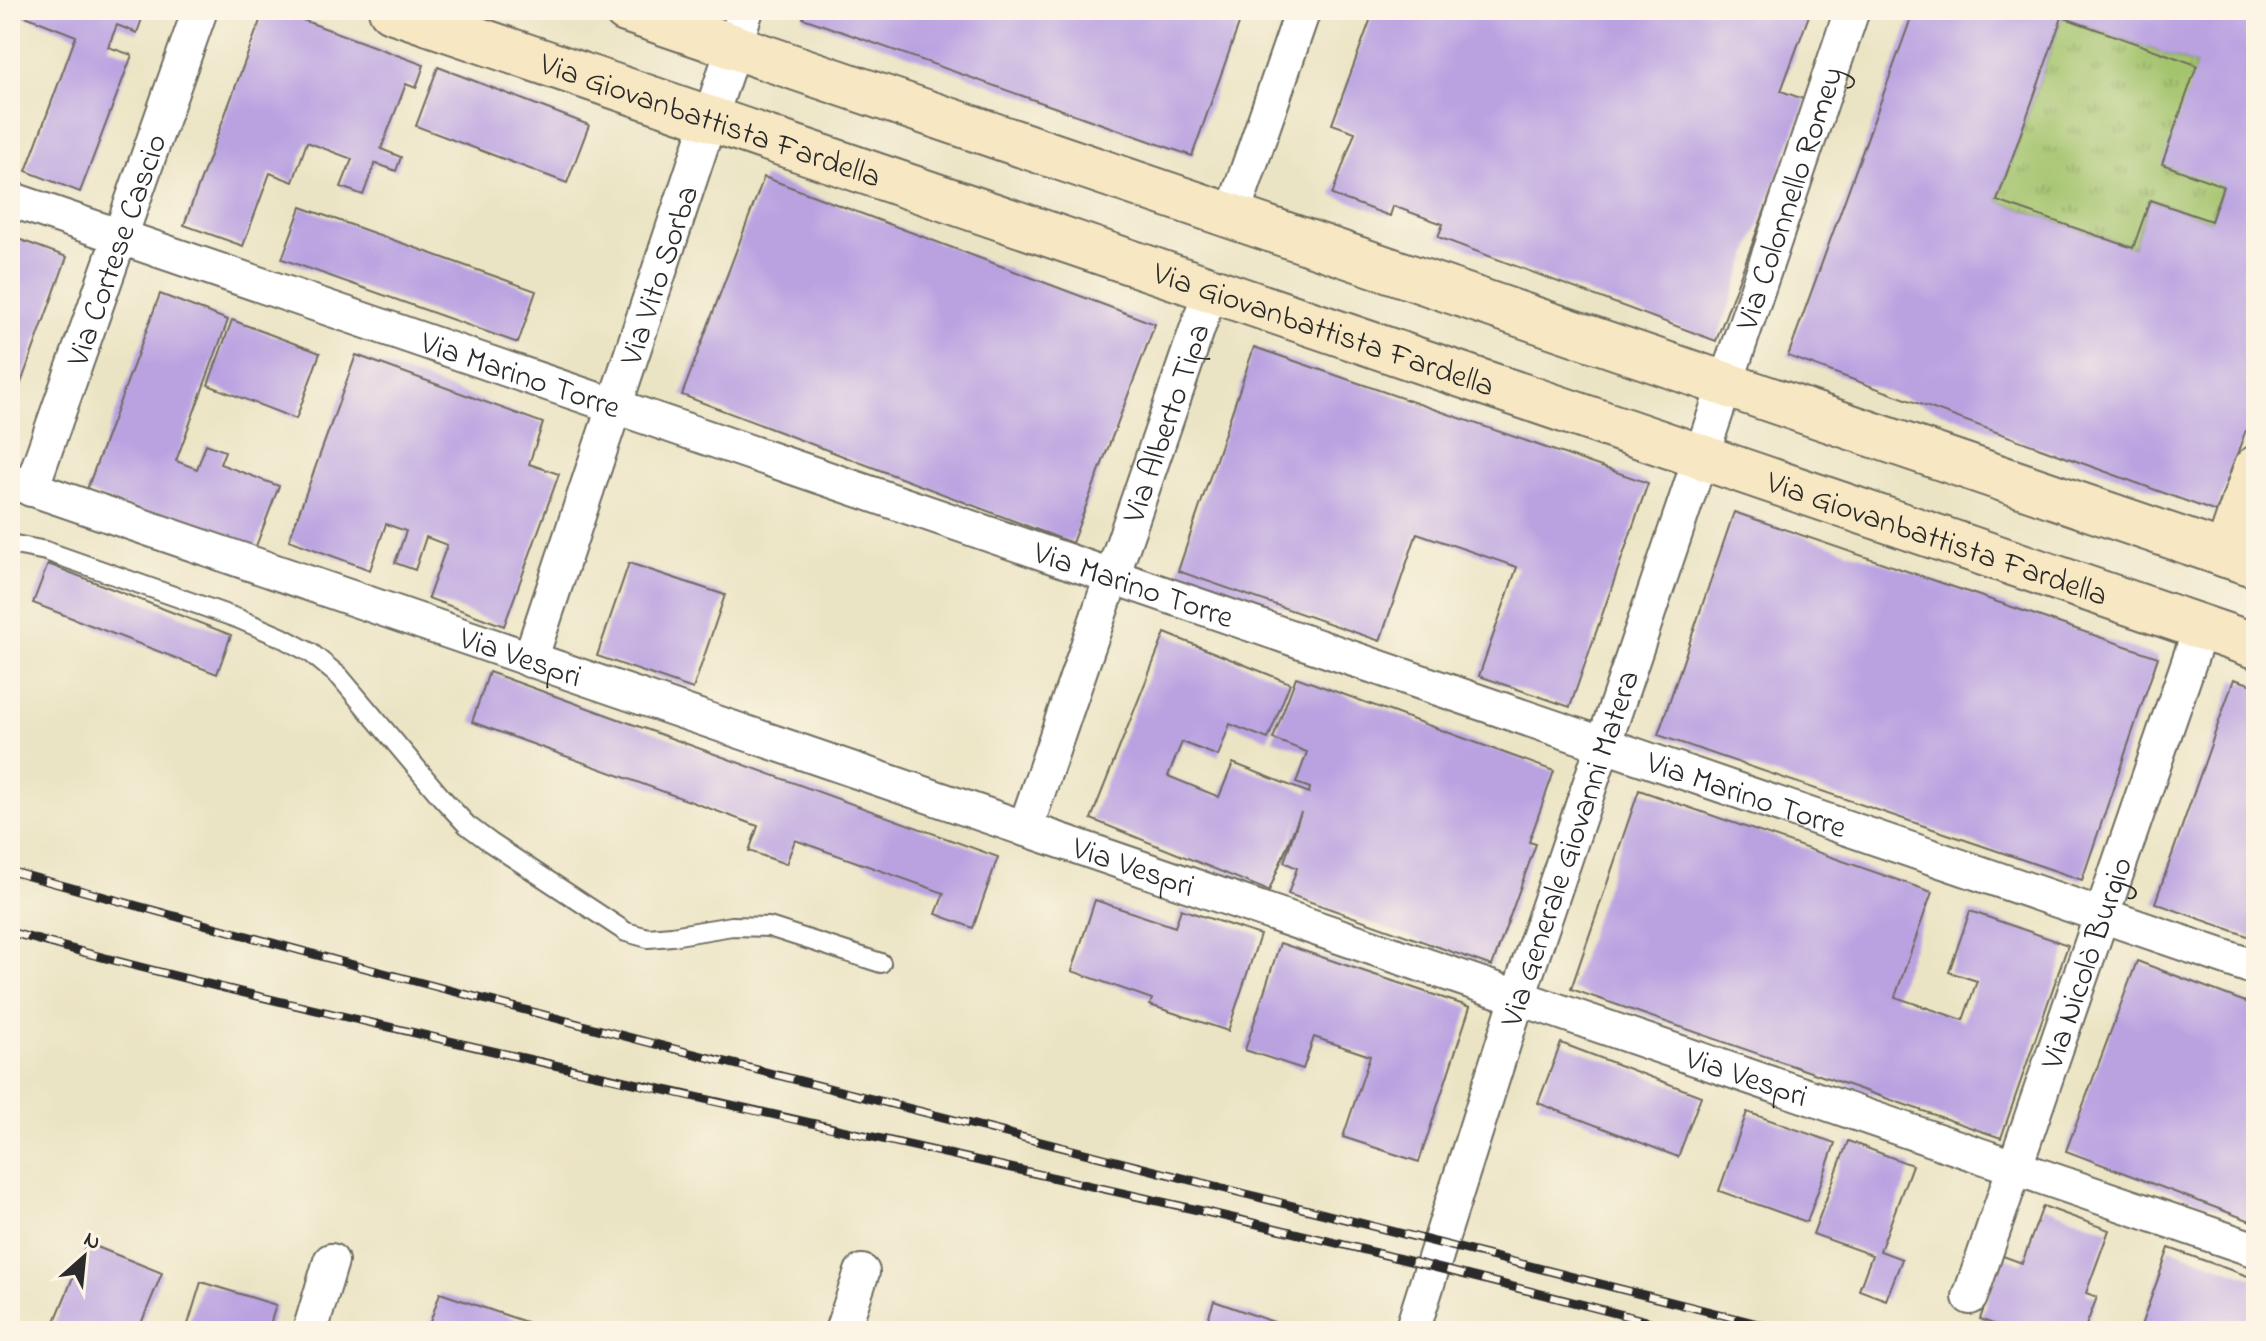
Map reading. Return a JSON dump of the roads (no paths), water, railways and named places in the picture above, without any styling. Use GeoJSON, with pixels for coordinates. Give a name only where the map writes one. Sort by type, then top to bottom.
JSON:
{"type":"FeatureCollection","features":[{"type":"Feature","properties":{"kind":"main road","name":"Via Giovanbattista Fardella"},"geometry":{"type":"LineString","coordinates":[[391,10],[2256,646]]}},
{"type":"Feature","properties":{"kind":"main road"},"geometry":{"type":"LineString","coordinates":[[626,10],[740,28],[1232,216],[2241,560],[2256,468]]}},
{"type":"Feature","properties":{"kind":"street","name":"Via Cortese Cascio"},"geometry":{"type":"LineString","coordinates":[[21,485],[120,237],[200,10]]}},
{"type":"Feature","properties":{"kind":"street"},"geometry":{"type":"LineString","coordinates":[[1232,216],[1303,10]]}},
{"type":"Feature","properties":{"kind":"street","name":"Via Colonnello Romey"},"geometry":{"type":"LineString","coordinates":[[1700,456],[1852,10]]}},
{"type":"Feature","properties":{"kind":"street","name":"Via Vito Sorba"},"geometry":{"type":"LineString","coordinates":[[530,660],[740,28]]}},
{"type":"Feature","properties":{"kind":"street","name":"Via Marino Torre"},"geometry":{"type":"LineString","coordinates":[[10,199],[2256,968]]}},
{"type":"Feature","properties":{"kind":"street","name":"Via Alberto Tipa"},"geometry":{"type":"LineString","coordinates":[[1025,829],[1211,289]]}},
{"type":"Feature","properties":{"kind":"street","name":"Via Generale Giovanni Matera"},"geometry":{"type":"LineString","coordinates":[[1412,1331],[1518,997],[1700,456]]}},
{"type":"Feature","properties":{"kind":"street","name":"Via Vespri"},"geometry":{"type":"LineString","coordinates":[[21,485],[2256,1250]]}},
{"type":"Feature","properties":{"kind":"street","name":"Via Nicolò Burgio"},"geometry":{"type":"LineString","coordinates":[[1970,1297],[2201,627]]}},
{"type":"Feature","properties":{"kind":"street"},"geometry":{"type":"LineString","coordinates":[[310,1331],[331,1261]]}},
{"type":"Feature","properties":{"kind":"street"},"geometry":{"type":"LineString","coordinates":[[842,1331],[862,1272]]}},
{"type":"Feature","properties":{"kind":"lane"},"geometry":{"type":"LineString","coordinates":[[10,544],[46,551],[239,619],[311,653],[340,677],[467,825],[626,932],[648,938],[732,926],[769,927],[881,963]]}},
{"type":"Feature","properties":{"kind":"railway"},"geometry":{"type":"LineString","coordinates":[[10,871],[647,1042],[1786,1331]]}},
{"type":"Feature","properties":{"kind":"railway"},"geometry":{"type":"LineString","coordinates":[[10,932],[330,1013],[1259,1224],[1685,1331]]}}]}
